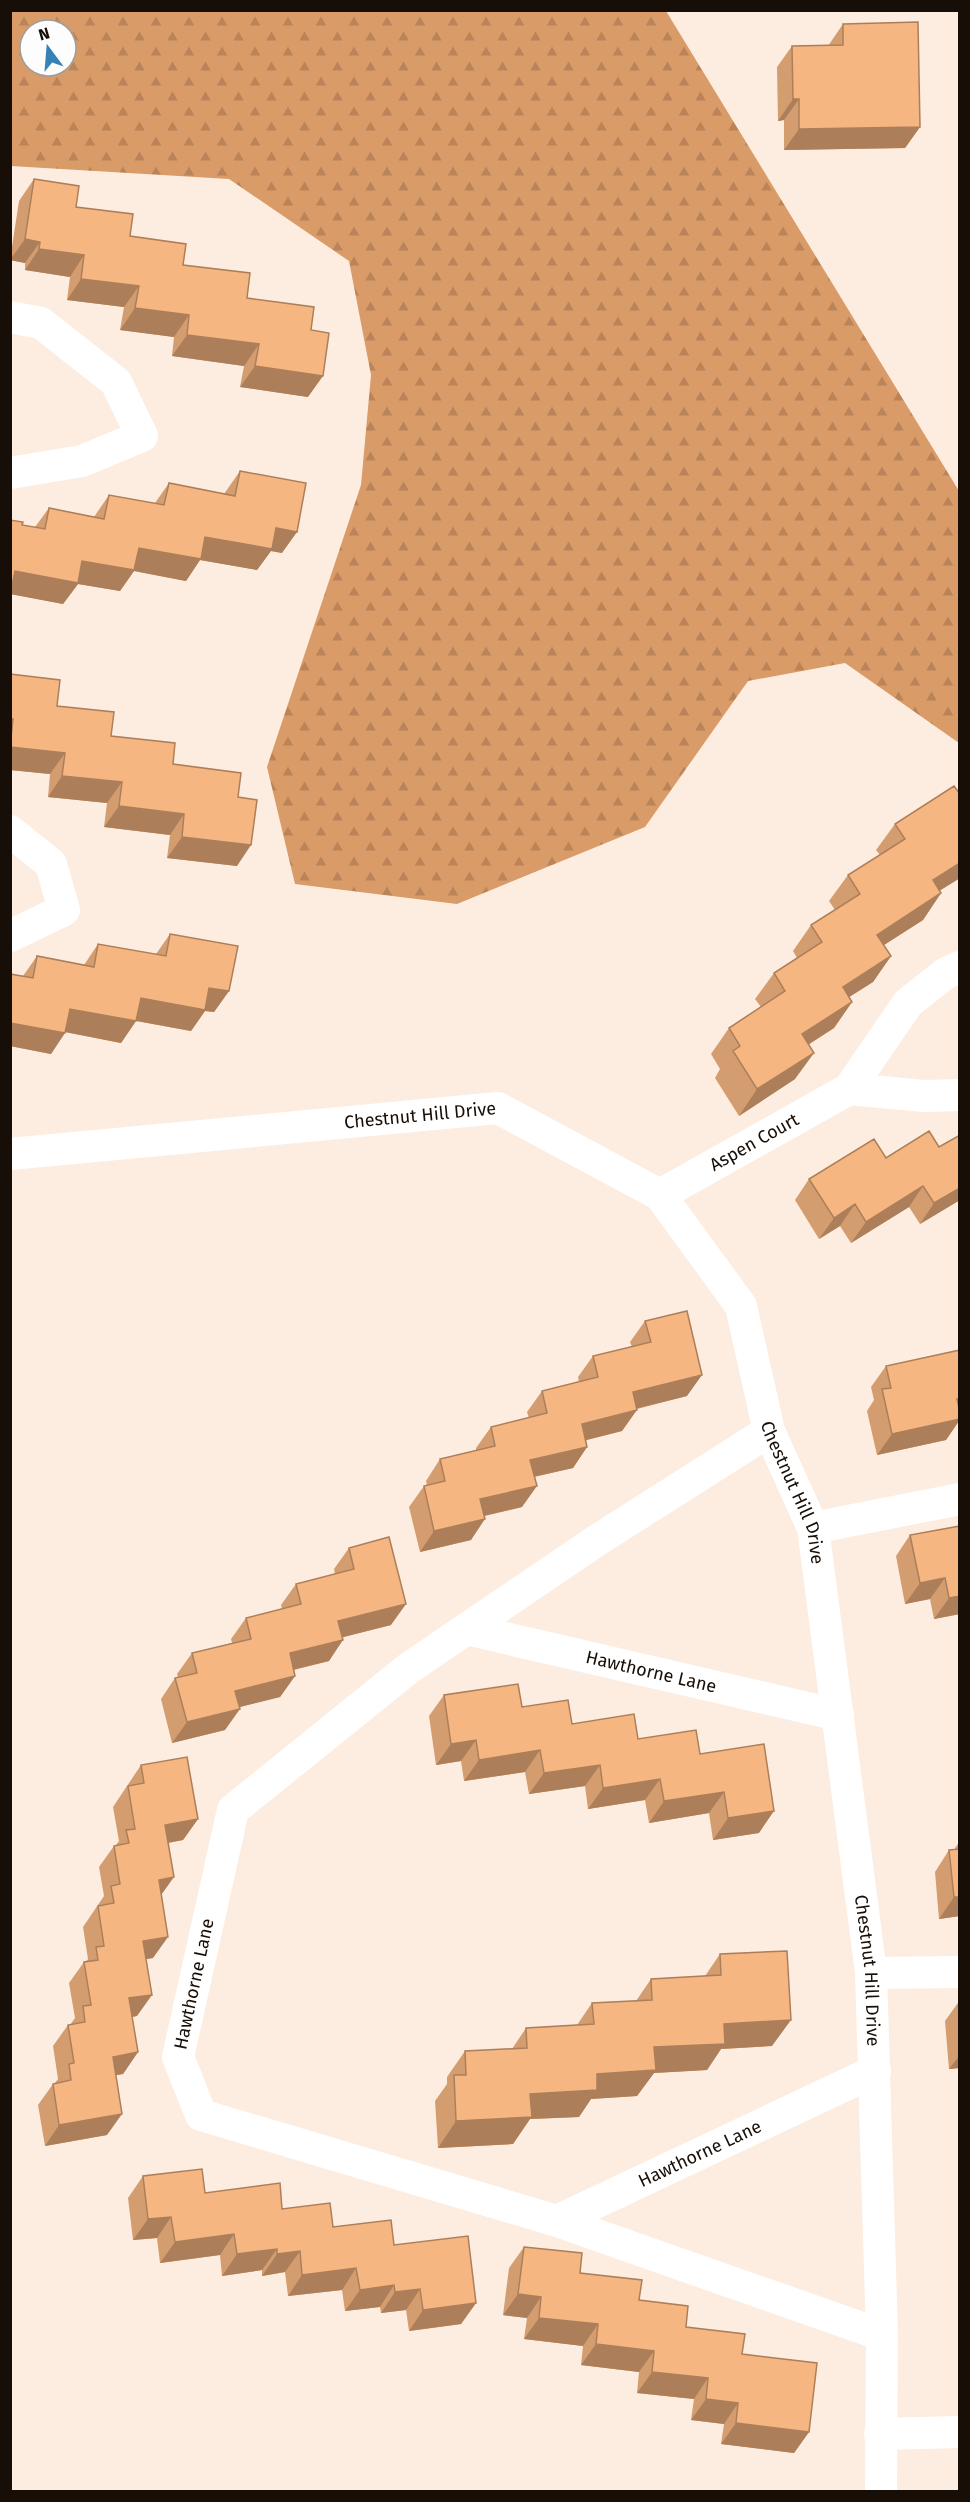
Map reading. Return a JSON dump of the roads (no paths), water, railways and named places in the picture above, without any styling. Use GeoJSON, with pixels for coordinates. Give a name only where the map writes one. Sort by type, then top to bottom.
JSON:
{"type":"FeatureCollection","features":[{"type":"Feature","properties":{"kind":"street"},"geometry":{"type":"LineString","coordinates":[[10,317],[41,323],[116,382],[142,436],[82,460],[10,473]]}},
{"type":"Feature","properties":{"kind":"street"},"geometry":{"type":"LineString","coordinates":[[10,831],[51,864],[64,910],[10,936]]}},
{"type":"Feature","properties":{"kind":"street","name":"Aspen Court"},"geometry":{"type":"LineString","coordinates":[[660,1195],[849,1089],[908,1003],[946,973],[960,967]]}},
{"type":"Feature","properties":{"kind":"street"},"geometry":{"type":"LineString","coordinates":[[849,1089],[924,1096],[960,1095]]}},
{"type":"Feature","properties":{"kind":"street","name":"Chestnut Hill Drive"},"geometry":{"type":"LineString","coordinates":[[10,1154],[498,1108],[660,1195],[741,1306],[769,1431],[813,1528],[871,1973],[882,2335],[881,2492]]}},
{"type":"Feature","properties":{"kind":"street","name":"Hawthorne Lane"},"geometry":{"type":"LineString","coordinates":[[769,1431],[596,1541],[408,1668],[233,1810],[178,2057],[201,2115],[557,2221],[882,2335]]}},
{"type":"Feature","properties":{"kind":"street"},"geometry":{"type":"LineString","coordinates":[[813,1528],[960,1499]]}},
{"type":"Feature","properties":{"kind":"street","name":"Hawthorne Lane"},"geometry":{"type":"LineString","coordinates":[[466,1629],[838,1715]]}},
{"type":"Feature","properties":{"kind":"street"},"geometry":{"type":"LineString","coordinates":[[871,1973],[960,1972]]}},
{"type":"Feature","properties":{"kind":"street","name":"Hawthorne Lane"},"geometry":{"type":"LineString","coordinates":[[557,2221],[875,2071]]}},
{"type":"Feature","properties":{"kind":"street"},"geometry":{"type":"LineString","coordinates":[[880,2434],[960,2432]]}}]}
